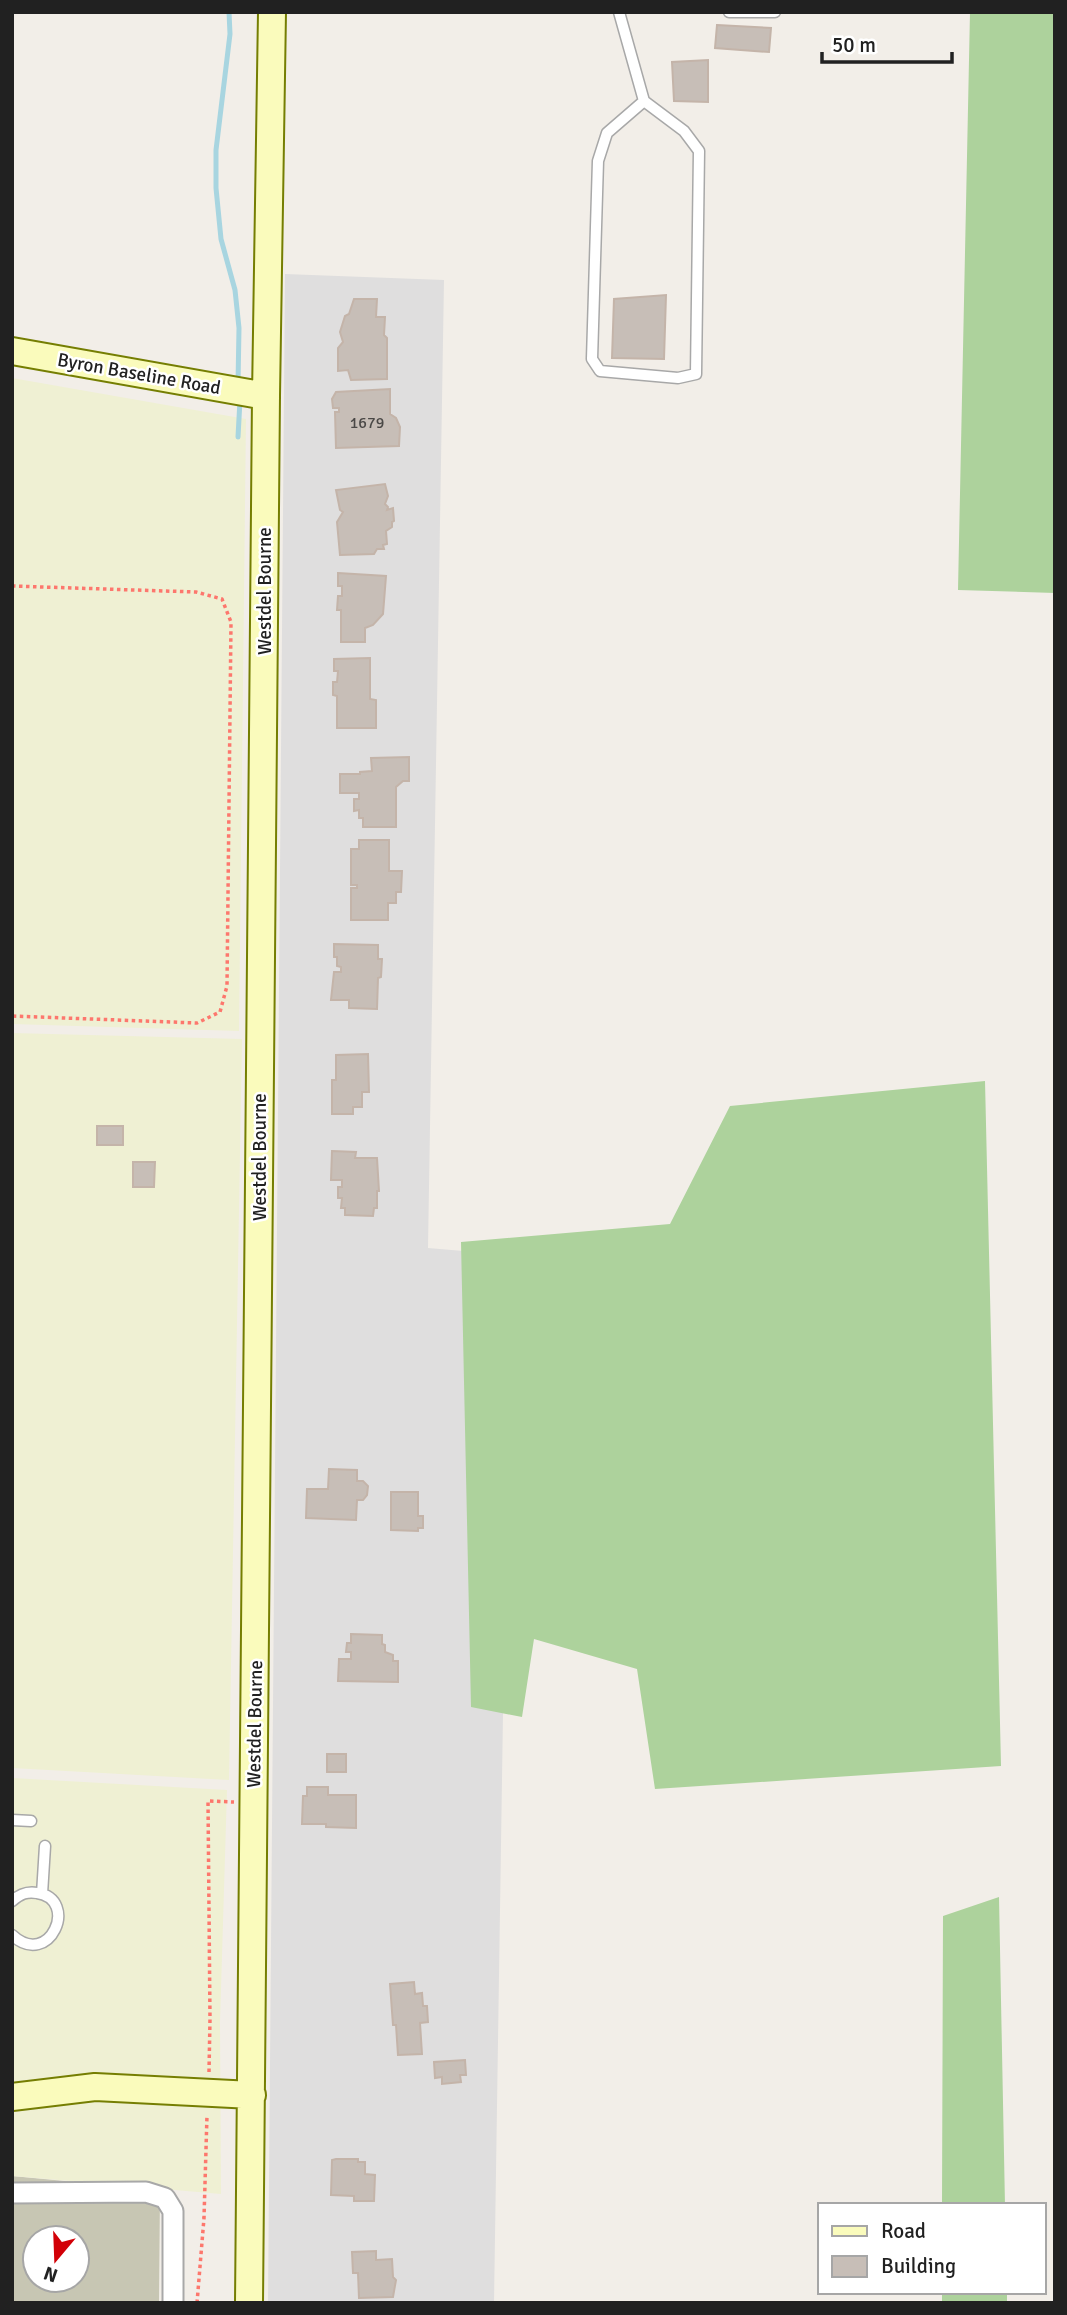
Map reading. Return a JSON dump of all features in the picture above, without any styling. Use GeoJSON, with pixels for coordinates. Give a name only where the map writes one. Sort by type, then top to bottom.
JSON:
{"type":"FeatureCollection","features":[{"type":"Feature","properties":{"kind":"main road","name":"Westdel Bourne"},"geometry":{"type":"LineString","coordinates":[[249,2303],[266,396],[272,12]]}},
{"type":"Feature","properties":{"kind":"main road","name":"Byron Baseline Road"},"geometry":{"type":"LineString","coordinates":[[12,351],[266,396]]}},
{"type":"Feature","properties":{"kind":"main road"},"geometry":{"type":"LineString","coordinates":[[12,2096],[95,2087],[252,2095]]}},
{"type":"Feature","properties":{"kind":"street"},"geometry":{"type":"LineString","coordinates":[[12,2193],[146,2192],[165,2198],[173,2211],[173,2303]]}},
{"type":"Feature","properties":{"kind":"lane"},"geometry":{"type":"LineString","coordinates":[[619,12],[644,101],[684,131],[699,151],[696,373],[678,379],[600,371],[592,359],[598,162],[607,133],[644,101]]}},
{"type":"Feature","properties":{"kind":"lane"},"geometry":{"type":"LineString","coordinates":[[729,12],[775,12]]}},
{"type":"Feature","properties":{"kind":"lane"},"geometry":{"type":"LineString","coordinates":[[12,1820],[31,1821]]}},
{"type":"Feature","properties":{"kind":"lane"},"geometry":{"type":"LineString","coordinates":[[42,1894],[46,1846]]}},
{"type":"Feature","properties":{"kind":"lane"},"geometry":{"type":"LineString","coordinates":[[12,1901],[25,1893],[42,1894],[55,1905],[58,1913],[56,1930],[51,1937],[35,1945],[26,1944],[12,1935]]}},
{"type":"Feature","properties":{"kind":"path"},"geometry":{"type":"LineString","coordinates":[[12,586],[197,592],[222,599],[231,622],[227,986],[220,1013],[197,1023],[12,1016]]}},
{"type":"Feature","properties":{"kind":"path"},"geometry":{"type":"LineString","coordinates":[[197,2303],[204,2218],[210,2019],[208,1801]]}},
{"type":"Feature","properties":{"kind":"shaded area"},"geometry":{"type":"Polygon","coordinates":[[[285,274],[444,280],[428,1248],[510,1255],[494,2303],[268,2303],[285,274]]]}},
{"type":"Feature","properties":{"kind":"shaded area"},"geometry":{"type":"Polygon","coordinates":[[[12,378],[246,419],[239,1031],[12,1024],[12,378]]]}},
{"type":"Feature","properties":{"kind":"shaded area"},"geometry":{"type":"Polygon","coordinates":[[[12,1033],[242,1039],[229,1780],[12,1768],[12,1033]]]}},
{"type":"Feature","properties":{"kind":"shaded area"},"geometry":{"type":"Polygon","coordinates":[[[12,1778],[227,1790],[220,2022],[221,2194],[12,2176],[12,1778]]]}},
{"type":"Feature","properties":{"kind":"shaded area"},"geometry":{"type":"Polygon","coordinates":[[[12,2176],[160,2190],[159,2303],[12,2303],[12,2176]]]}},
{"type":"Feature","properties":{"kind":"green space"},"geometry":{"type":"Polygon","coordinates":[[[970,12],[1055,12],[1055,593],[958,590],[970,12]]]}},
{"type":"Feature","properties":{"kind":"green space"},"geometry":{"type":"Polygon","coordinates":[[[985,1081],[1001,1766],[655,1789],[637,1669],[534,1639],[522,1717],[471,1707],[461,1242],[670,1224],[730,1106],[985,1081]]]}},
{"type":"Feature","properties":{"kind":"green space"},"geometry":{"type":"Polygon","coordinates":[[[999,1897],[1005,2203],[942,2203],[943,1916],[999,1897]]]}},
{"type":"Feature","properties":{"kind":"green space"},"geometry":{"type":"Polygon","coordinates":[[[942,2294],[1007,2294],[1007,2303],[942,2303],[942,2294]]]}},
{"type":"Feature","properties":{"kind":"building"},"geometry":{"type":"Polygon","coordinates":[[[717,25],[771,28],[769,52],[715,48],[717,25]]]}},
{"type":"Feature","properties":{"kind":"building"},"geometry":{"type":"Polygon","coordinates":[[[708,60],[708,102],[674,101],[672,62],[708,60]]]}},
{"type":"Feature","properties":{"kind":"building"},"geometry":{"type":"Polygon","coordinates":[[[666,295],[664,359],[612,358],[614,299],[666,295]]]}},
{"type":"Feature","properties":{"kind":"building"},"geometry":{"type":"Polygon","coordinates":[[[354,299],[377,299],[376,317],[385,317],[387,379],[351,380],[348,370],[338,371],[338,348],[343,342],[340,332],[354,299]]]}},
{"type":"Feature","properties":{"kind":"building"},"geometry":{"type":"Polygon","coordinates":[[[390,389],[390,414],[396,418],[400,427],[399,446],[336,448],[335,412],[339,412],[339,408],[333,408],[332,399],[336,392],[390,389]]]}},
{"type":"Feature","properties":{"kind":"building"},"geometry":{"type":"Polygon","coordinates":[[[385,484],[388,496],[385,504],[387,510],[393,508],[394,521],[392,527],[386,531],[387,544],[383,545],[384,549],[377,549],[374,554],[340,555],[337,522],[343,512],[340,510],[336,490],[385,484]]]}},
{"type":"Feature","properties":{"kind":"building"},"geometry":{"type":"Polygon","coordinates":[[[338,573],[386,576],[383,614],[373,625],[365,628],[365,642],[341,642],[341,610],[337,610],[342,586],[338,586],[338,573]]]}},
{"type":"Feature","properties":{"kind":"building"},"geometry":{"type":"Polygon","coordinates":[[[370,658],[370,699],[376,700],[376,728],[337,728],[337,696],[333,695],[333,682],[337,682],[338,671],[334,671],[334,659],[370,658]]]}},
{"type":"Feature","properties":{"kind":"building"},"geometry":{"type":"Polygon","coordinates":[[[409,757],[409,781],[403,781],[396,787],[396,827],[363,827],[359,810],[354,811],[354,799],[359,799],[359,793],[340,793],[340,774],[372,771],[371,758],[409,757]]]}},
{"type":"Feature","properties":{"kind":"building"},"geometry":{"type":"Polygon","coordinates":[[[359,840],[389,840],[389,871],[402,871],[401,892],[396,892],[396,903],[388,903],[388,920],[351,920],[351,888],[357,888],[357,885],[351,885],[351,849],[359,849],[359,840]]]}},
{"type":"Feature","properties":{"kind":"building"},"geometry":{"type":"Polygon","coordinates":[[[334,944],[378,945],[378,959],[382,959],[377,1009],[349,1008],[349,1000],[331,1000],[334,972],[341,972],[341,967],[337,966],[337,957],[334,957],[334,944]]]}},
{"type":"Feature","properties":{"kind":"building"},"geometry":{"type":"Polygon","coordinates":[[[368,1054],[369,1092],[362,1092],[362,1107],[353,1107],[353,1114],[332,1114],[332,1080],[336,1080],[336,1055],[368,1054]]]}},
{"type":"Feature","properties":{"kind":"building"},"geometry":{"type":"Polygon","coordinates":[[[97,1126],[123,1126],[123,1145],[97,1145],[97,1126]]]}},
{"type":"Feature","properties":{"kind":"building"},"geometry":{"type":"Polygon","coordinates":[[[332,1151],[356,1152],[355,1158],[377,1158],[379,1191],[373,1216],[345,1215],[345,1208],[341,1208],[342,1198],[338,1198],[338,1187],[342,1187],[342,1180],[331,1180],[332,1151]]]}},
{"type":"Feature","properties":{"kind":"building"},"geometry":{"type":"Polygon","coordinates":[[[133,1162],[155,1162],[154,1187],[133,1187],[133,1162]]]}},
{"type":"Feature","properties":{"kind":"building"},"geometry":{"type":"Polygon","coordinates":[[[329,1469],[357,1470],[357,1481],[363,1481],[368,1486],[367,1495],[363,1500],[357,1500],[356,1520],[306,1518],[307,1489],[328,1489],[329,1469]]]}},
{"type":"Feature","properties":{"kind":"building"},"geometry":{"type":"Polygon","coordinates":[[[391,1492],[418,1492],[418,1516],[423,1516],[423,1528],[418,1528],[418,1531],[391,1530],[391,1492]]]}},
{"type":"Feature","properties":{"kind":"building"},"geometry":{"type":"Polygon","coordinates":[[[351,1634],[382,1635],[385,1652],[393,1655],[393,1661],[398,1661],[398,1682],[338,1681],[339,1659],[351,1659],[351,1652],[346,1652],[347,1643],[351,1643],[351,1634]]]}},
{"type":"Feature","properties":{"kind":"building"},"geometry":{"type":"Polygon","coordinates":[[[327,1754],[346,1754],[346,1772],[327,1772],[327,1754]]]}},
{"type":"Feature","properties":{"kind":"building"},"geometry":{"type":"Polygon","coordinates":[[[307,1787],[328,1787],[328,1795],[356,1795],[356,1828],[302,1824],[303,1796],[307,1796],[307,1787]]]}},
{"type":"Feature","properties":{"kind":"building"},"geometry":{"type":"Polygon","coordinates":[[[414,1982],[415,1994],[422,1993],[423,2006],[427,2006],[428,2022],[420,2023],[422,2054],[398,2055],[390,1984],[414,1982]]]}},
{"type":"Feature","properties":{"kind":"building"},"geometry":{"type":"Polygon","coordinates":[[[465,2060],[466,2075],[460,2075],[461,2082],[442,2084],[442,2077],[435,2078],[434,2062],[465,2060]]]}},
{"type":"Feature","properties":{"kind":"building"},"geometry":{"type":"Polygon","coordinates":[[[358,2159],[358,2162],[365,2162],[365,2174],[375,2175],[374,2201],[354,2201],[354,2196],[331,2195],[332,2160],[358,2159]]]}},
{"type":"Feature","properties":{"kind":"building"},"geometry":{"type":"Polygon","coordinates":[[[376,2251],[376,2260],[392,2259],[393,2277],[396,2280],[393,2297],[359,2298],[358,2273],[353,2273],[352,2252],[376,2251]]]}},
{"type":"Feature","properties":{"kind":"waterway"},"geometry":{"type":"LineString","coordinates":[[229,12],[230,34],[216,150],[216,188],[221,239],[235,290],[239,328],[238,384]]}},
{"type":"Feature","properties":{"kind":"waterway"},"geometry":{"type":"LineString","coordinates":[[238,437],[240,400]]}}]}
